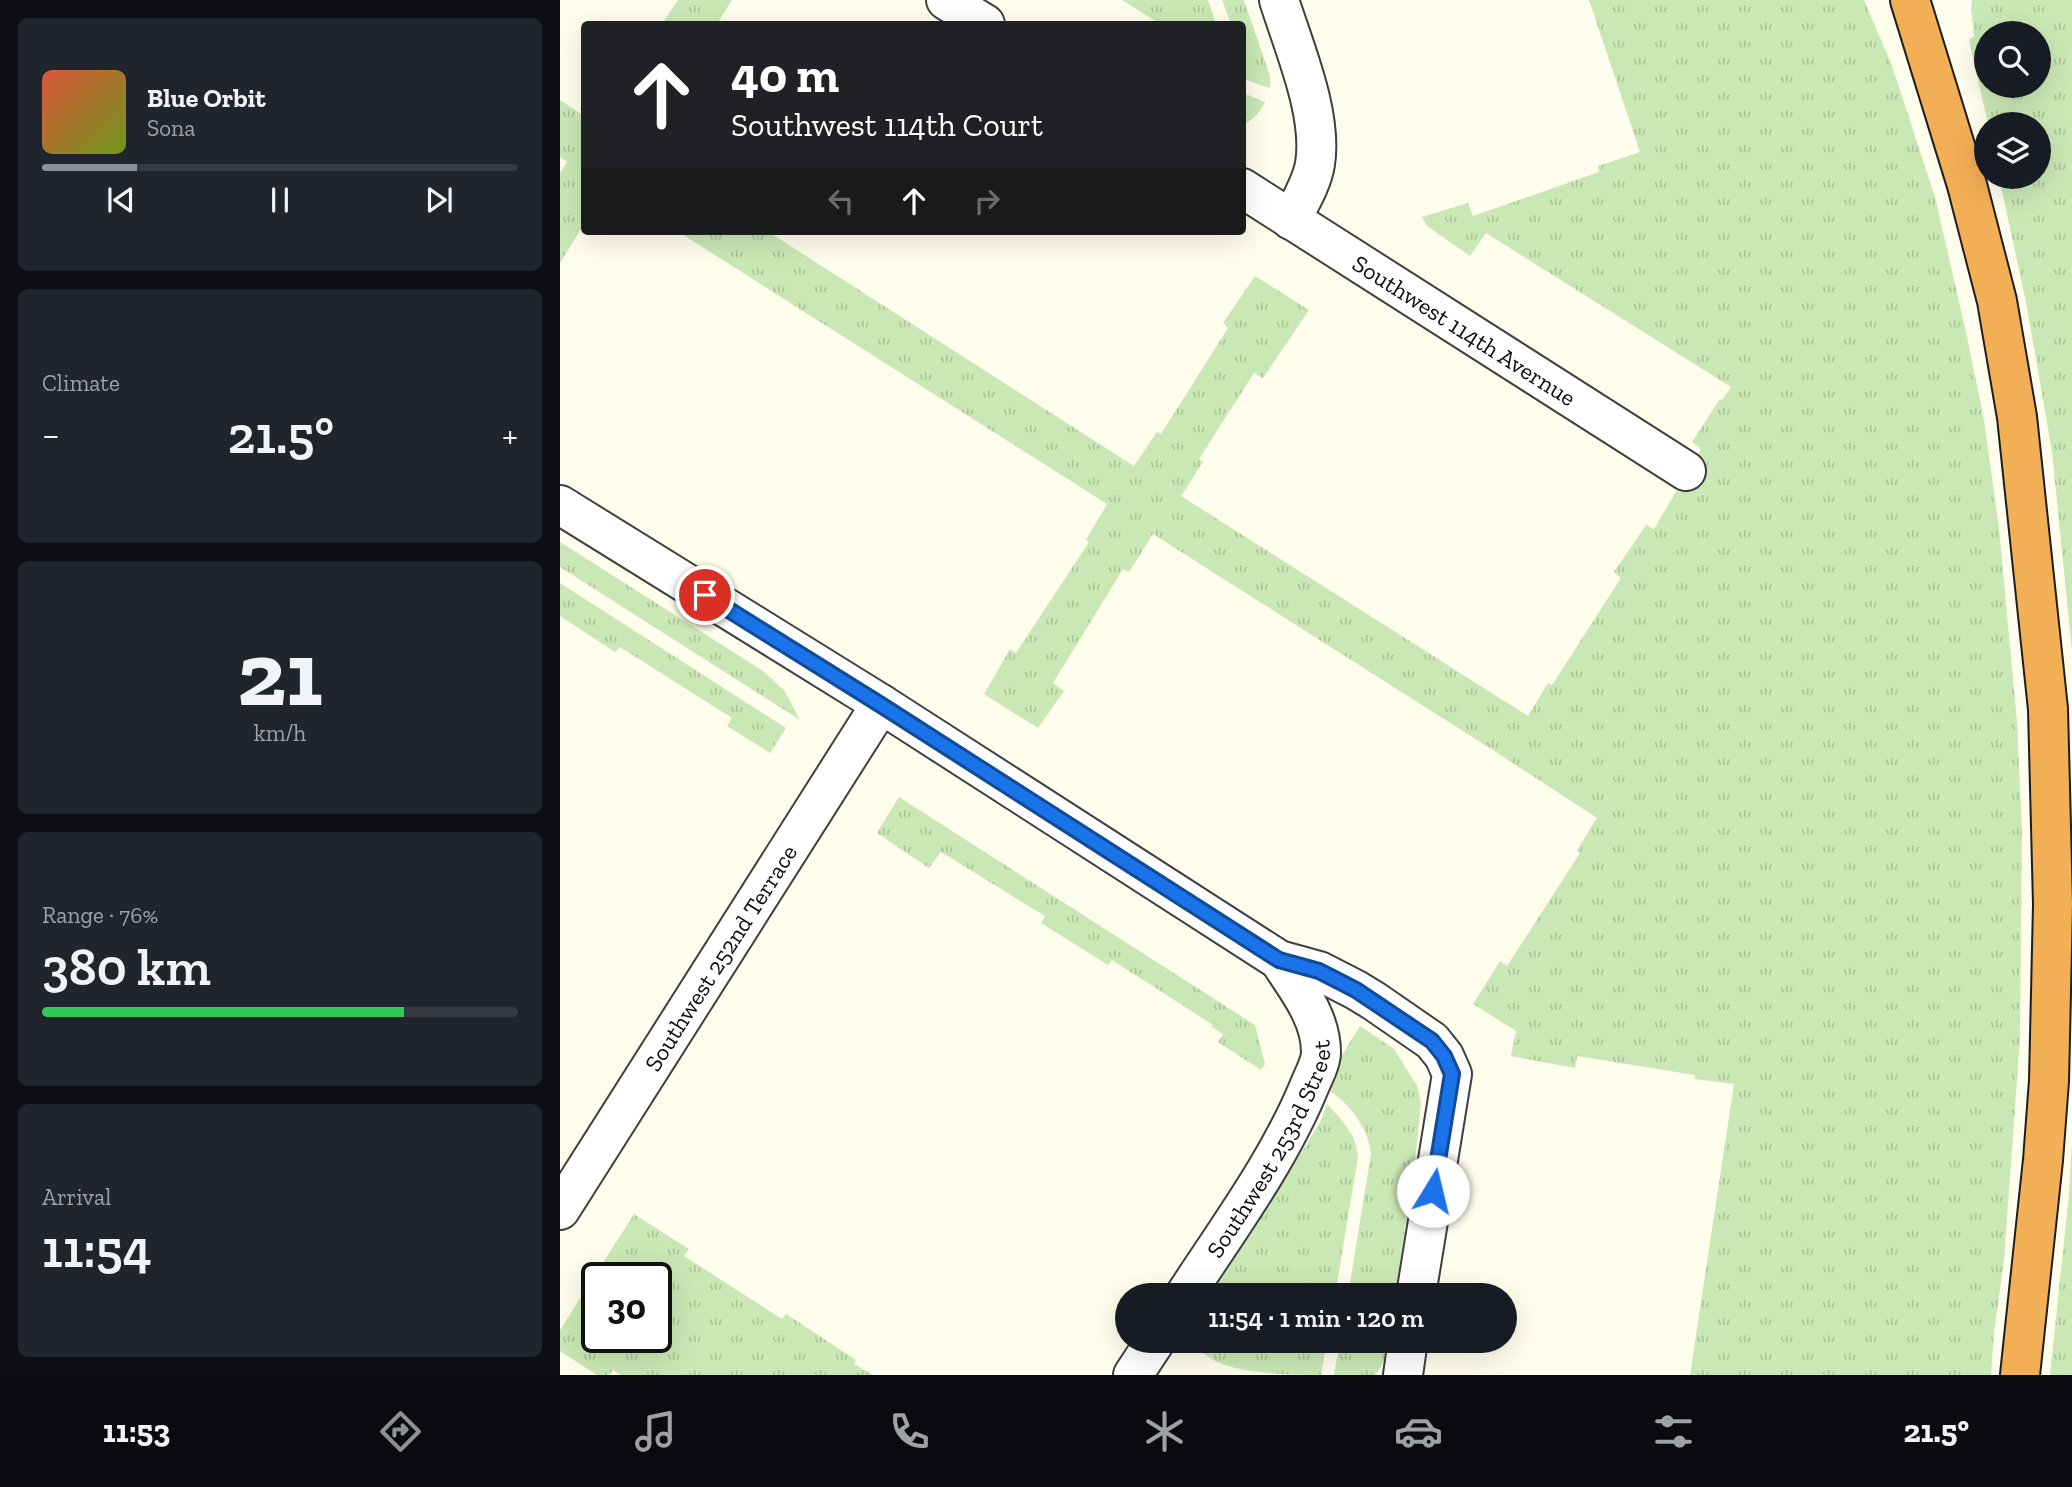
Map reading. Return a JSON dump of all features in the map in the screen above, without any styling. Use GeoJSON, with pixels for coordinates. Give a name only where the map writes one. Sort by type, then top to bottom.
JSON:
{"type":"FeatureCollection","features":[{"type":"Feature","properties":{"kind":"highway"},"geometry":{"type":"LineString","coordinates":[[1910,0],[1967,185],[1997,301],[2017,417],[2048,709],[2053,904],[2049,1081],[2020,1375]]}},
{"type":"Feature","properties":{"kind":"street"},"geometry":{"type":"LineString","coordinates":[[946,0],[980,21]]}},
{"type":"Feature","properties":{"kind":"street"},"geometry":{"type":"LineString","coordinates":[[1279,0],[1312,100],[1316,146],[1315,166],[1292,219]]}},
{"type":"Feature","properties":{"kind":"street","name":"Southwest 114th Avernue"},"geometry":{"type":"LineString","coordinates":[[1246,190],[1686,471]]}},
{"type":"Feature","properties":{"kind":"street"},"geometry":{"type":"LineString","coordinates":[[560,505],[881,705],[1279,960],[1319,971],[1356,990],[1432,1041],[1444,1056],[1452,1074],[1418,1283]]}},
{"type":"Feature","properties":{"kind":"street","name":"Southwest 252nd Terrace"},"geometry":{"type":"LineString","coordinates":[[560,1210],[881,705]]}},
{"type":"Feature","properties":{"kind":"street","name":"Southwest 253rd Street"},"geometry":{"type":"LineString","coordinates":[[1193,1283],[1281,1145],[1302,1105],[1321,1054],[1318,1030],[1309,1005],[1279,960]]}},
{"type":"Feature","properties":{"kind":"street"},"geometry":{"type":"LineString","coordinates":[[1133,1375],[1147,1353]]}},
{"type":"Feature","properties":{"kind":"street"},"geometry":{"type":"LineString","coordinates":[[1403,1375],[1406,1353]]}},
{"type":"Feature","properties":{"kind":"green space"},"geometry":{"type":"Polygon","coordinates":[[[678,0],[732,0],[719,21],[664,21],[678,0]]]}},
{"type":"Feature","properties":{"kind":"green space"},"geometry":{"type":"Polygon","coordinates":[[[1122,0],[1208,0],[1215,21],[1155,21],[1122,0]]]}},
{"type":"Feature","properties":{"kind":"green space"},"geometry":{"type":"Polygon","coordinates":[[[1222,0],[1244,0],[1270,76],[1270,88],[1246,80],[1246,21],[1230,21],[1222,0]]]}},
{"type":"Feature","properties":{"kind":"green space"},"geometry":{"type":"Polygon","coordinates":[[[1589,0],[1864,0],[1891,63],[1935,197],[1984,420],[1999,528],[2017,722],[2022,830],[2020,1038],[2004,1260],[1991,1375],[1690,1375],[1734,1084],[1577,1056],[1575,1068],[1511,1056],[1516,1031],[1473,1004],[1500,961],[1507,966],[1580,853],[1577,850],[1597,818],[1153,534],[1129,572],[1123,569],[1053,683],[1064,691],[1038,728],[984,694],[1010,649],[1016,653],[1089,542],[1086,540],[1107,504],[683,235],[773,235],[1134,466],[1157,432],[1161,434],[1228,328],[1223,323],[1255,276],[1309,310],[1263,378],[1254,373],[1199,459],[1203,462],[1181,496],[1528,716],[1548,683],[1552,685],[1621,578],[1614,572],[1646,525],[1654,529],[1701,449],[1692,442],[1731,387],[1486,233],[1470,256],[1427,226],[1422,217],[1468,203],[1473,216],[1599,172],[1598,166],[1640,152],[1589,0]]]}},
{"type":"Feature","properties":{"kind":"green space"},"geometry":{"type":"Polygon","coordinates":[[[1972,0],[2072,0],[2072,651],[2052,452],[2026,302],[2002,189],[2051,189],[2051,112],[1985,112],[1982,98],[2051,98],[2051,21],[1974,21],[1974,36],[1972,0]]]}},
{"type":"Feature","properties":{"kind":"green space"},"geometry":{"type":"Polygon","coordinates":[[[1974,36],[1974,62],[1969,40],[1974,36]]]}},
{"type":"Feature","properties":{"kind":"green space"},"geometry":{"type":"Polygon","coordinates":[[[1246,94],[1265,102],[1246,123],[1246,94]]]}},
{"type":"Feature","properties":{"kind":"green space"},"geometry":{"type":"Polygon","coordinates":[[[560,100],[581,114],[581,229],[560,263],[560,173],[567,162],[560,157],[560,100]]]}},
{"type":"Feature","properties":{"kind":"green space"},"geometry":{"type":"Polygon","coordinates":[[[560,542],[763,671],[784,690],[800,720],[560,567],[560,542]]]}},
{"type":"Feature","properties":{"kind":"green space"},"geometry":{"type":"Polygon","coordinates":[[[560,583],[786,728],[770,753],[727,726],[732,718],[620,647],[615,652],[560,616],[560,583]]]}},
{"type":"Feature","properties":{"kind":"green space"},"geometry":{"type":"Polygon","coordinates":[[[899,797],[1255,1025],[1265,1064],[1261,1070],[1218,1042],[1223,1034],[1212,1027],[1213,1025],[1112,960],[1108,965],[1041,923],[1045,916],[941,852],[929,868],[877,833],[899,797]]]}},
{"type":"Feature","properties":{"kind":"green space"},"geometry":{"type":"Polygon","coordinates":[[[1360,1026],[1394,1049],[1417,1086],[1421,1103],[1397,1283],[1350,1283],[1371,1154],[1367,1136],[1358,1119],[1331,1092],[1336,1065],[1360,1026]]]}},
{"type":"Feature","properties":{"kind":"green space"},"geometry":{"type":"Polygon","coordinates":[[[1327,1104],[1351,1135],[1358,1157],[1337,1283],[1217,1283],[1308,1142],[1327,1104]]]}},
{"type":"Feature","properties":{"kind":"green space"},"geometry":{"type":"Polygon","coordinates":[[[2072,1142],[2072,1375],[2050,1375],[2069,1194],[2072,1142]]]}},
{"type":"Feature","properties":{"kind":"green space"},"geometry":{"type":"Polygon","coordinates":[[[634,1214],[689,1249],[684,1256],[782,1319],[786,1314],[856,1360],[854,1364],[873,1375],[621,1375],[613,1370],[609,1375],[597,1375],[560,1351],[560,1330],[581,1297],[581,1353],[672,1353],[672,1262],[603,1262],[634,1214]]]}},
{"type":"Feature","properties":{"kind":"green space"},"geometry":{"type":"Polygon","coordinates":[[[1204,1353],[1325,1353],[1321,1375],[1250,1371],[1215,1361],[1204,1353]]]}},
{"type":"Feature","properties":{"kind":"green space"},"geometry":{"type":"Polygon","coordinates":[[[1338,1353],[1385,1353],[1383,1363],[1375,1375],[1334,1375],[1338,1353]]]}},
{"type":"Feature","properties":{"kind":"route"},"geometry":{"type":"LineString","coordinates":[[705,595],[1279,960],[1319,971],[1356,990],[1432,1041],[1444,1056],[1452,1074],[1433,1191]]}}]}
